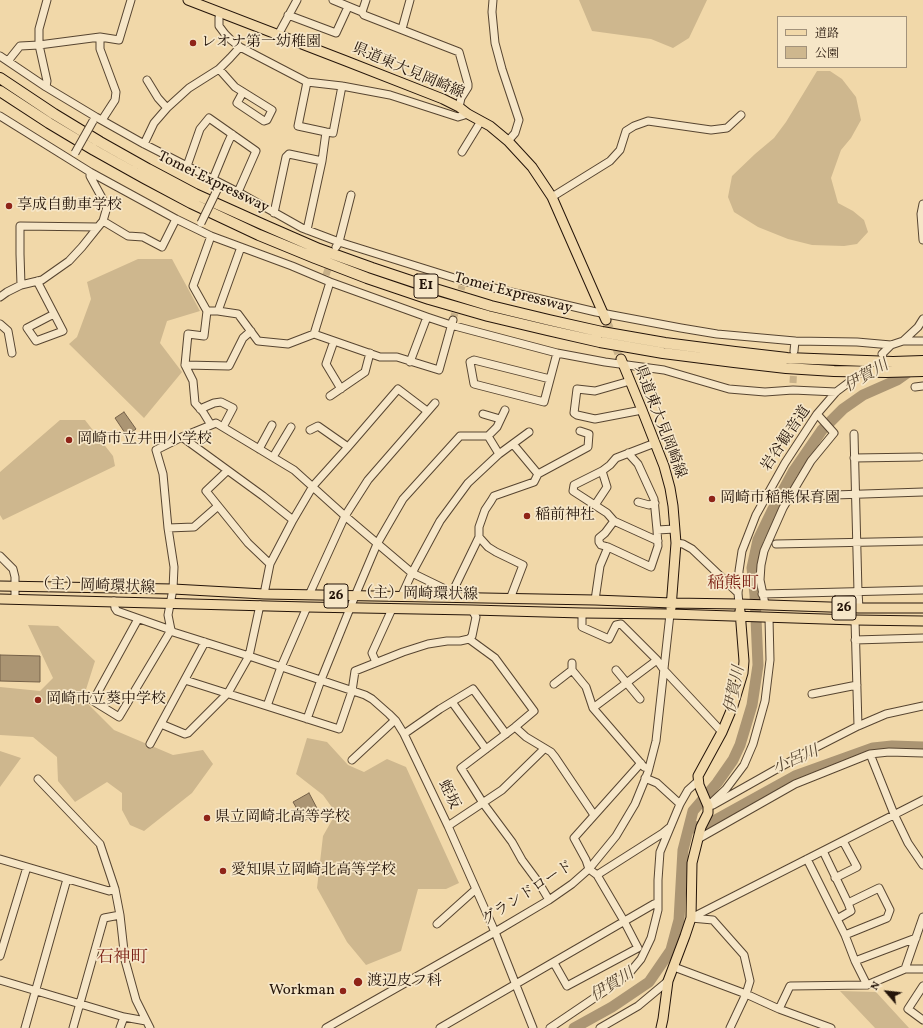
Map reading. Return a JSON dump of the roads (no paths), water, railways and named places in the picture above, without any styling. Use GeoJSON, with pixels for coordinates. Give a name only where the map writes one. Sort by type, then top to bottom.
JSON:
{"type":"FeatureCollection","features":[{"type":"Feature","properties":{"kind":"highway","name":"Tomei Expressway"},"geometry":{"type":"LineString","coordinates":[[0,78],[54,114],[100,142],[196,194],[319,248],[432,288],[491,306],[549,320],[602,332],[666,342],[787,358],[893,362],[923,361]]}},
{"type":"Feature","properties":{"kind":"highway","name":"Tomei Expressway"},"geometry":{"type":"LineString","coordinates":[[0,90],[49,123],[94,150],[191,203],[259,235],[315,258],[367,278],[429,299],[488,316],[547,330],[600,342],[663,353],[786,368],[834,371],[923,371]]}},
{"type":"Feature","properties":{"kind":"main road","name":"県道東大見岡崎線"},"geometry":{"type":"LineString","coordinates":[[188,0],[424,91],[459,107],[468,114],[490,126],[508,141],[532,167],[552,197],[604,316]]}},
{"type":"Feature","properties":{"kind":"main road","name":"県道東大見岡崎線"},"geometry":{"type":"LineString","coordinates":[[622,362],[664,466],[670,488],[676,543],[670,614]]}},
{"type":"Feature","properties":{"kind":"main road","name":"（主）岡崎環状線"},"geometry":{"type":"LineString","coordinates":[[0,586],[172,589],[308,596],[447,597],[739,604]]}},
{"type":"Feature","properties":{"kind":"main road","name":"（主）岡崎環状線"},"geometry":{"type":"LineString","coordinates":[[0,599],[740,616]]}},
{"type":"Feature","properties":{"kind":"main road","name":"26"},"geometry":{"type":"LineString","coordinates":[[739,604],[859,608],[923,608]]}},
{"type":"Feature","properties":{"kind":"main road"},"geometry":{"type":"LineString","coordinates":[[661,1028],[668,981],[691,918],[692,863],[701,827],[708,809],[699,785],[698,776],[722,732],[733,706],[744,673],[739,604]]}},
{"type":"Feature","properties":{"kind":"main road","name":"26"},"geometry":{"type":"LineString","coordinates":[[740,616],[769,618],[923,621]]}},
{"type":"Feature","properties":{"kind":"street"},"geometry":{"type":"LineString","coordinates":[[46,87],[47,81],[39,45],[39,29],[47,0]]}},
{"type":"Feature","properties":{"kind":"street"},"geometry":{"type":"LineString","coordinates":[[8,61],[20,46],[100,37],[119,40],[131,0]]}},
{"type":"Feature","properties":{"kind":"street"},"geometry":{"type":"LineString","coordinates":[[278,35],[297,0]]}},
{"type":"Feature","properties":{"kind":"street"},"geometry":{"type":"LineString","coordinates":[[332,0],[362,12],[364,15],[459,52],[468,84],[468,87],[461,98],[459,107]]}},
{"type":"Feature","properties":{"kind":"street"},"geometry":{"type":"LineString","coordinates":[[362,12],[366,0]]}},
{"type":"Feature","properties":{"kind":"street"},"geometry":{"type":"LineString","coordinates":[[402,29],[410,0]]}},
{"type":"Feature","properties":{"kind":"street"},"geometry":{"type":"LineString","coordinates":[[493,0],[492,12],[495,43],[519,120],[515,133],[508,141]]}},
{"type":"Feature","properties":{"kind":"street"},"geometry":{"type":"LineString","coordinates":[[288,15],[336,33],[348,7]]}},
{"type":"Feature","properties":{"kind":"street"},"geometry":{"type":"LineString","coordinates":[[220,12],[219,26],[231,40],[240,47],[307,82],[342,86],[390,95],[458,117],[468,114]]}},
{"type":"Feature","properties":{"kind":"street"},"geometry":{"type":"LineString","coordinates":[[71,162],[75,153],[97,119],[115,100],[116,92],[100,49],[100,37]]}},
{"type":"Feature","properties":{"kind":"street"},"geometry":{"type":"LineString","coordinates":[[144,144],[154,122],[167,108],[189,88],[219,68],[240,47]]}},
{"type":"Feature","properties":{"kind":"street"},"geometry":{"type":"LineString","coordinates":[[0,56],[97,119],[213,179],[219,187],[238,192],[302,228],[337,245],[463,284],[604,316],[717,334],[892,345]]}},
{"type":"Feature","properties":{"kind":"street"},"geometry":{"type":"LineString","coordinates":[[219,68],[235,87],[272,110],[267,120],[264,121],[237,102],[243,92]]}},
{"type":"Feature","properties":{"kind":"street"},"geometry":{"type":"LineString","coordinates":[[146,80],[167,108]]}},
{"type":"Feature","properties":{"kind":"street"},"geometry":{"type":"LineString","coordinates":[[307,82],[298,126],[333,133],[342,86]]}},
{"type":"Feature","properties":{"kind":"street"},"geometry":{"type":"LineString","coordinates":[[419,104],[424,91]]}},
{"type":"Feature","properties":{"kind":"street"},"geometry":{"type":"LineString","coordinates":[[552,197],[610,161],[620,150],[626,132],[634,126],[648,121],[711,130],[722,129],[727,128],[741,115]]}},
{"type":"Feature","properties":{"kind":"street"},"geometry":{"type":"LineString","coordinates":[[0,116],[71,162],[197,230],[427,317],[452,322],[557,353],[605,362],[622,362],[664,370],[729,389],[764,392],[793,386],[836,392]]}},
{"type":"Feature","properties":{"kind":"street"},"geometry":{"type":"LineString","coordinates":[[187,166],[200,129],[209,118],[256,151],[238,192]]}},
{"type":"Feature","properties":{"kind":"street"},"geometry":{"type":"LineString","coordinates":[[462,152],[481,121]]}},
{"type":"Feature","properties":{"kind":"street"},"geometry":{"type":"LineString","coordinates":[[308,230],[322,161],[326,132]]}},
{"type":"Feature","properties":{"kind":"street"},"geometry":{"type":"LineString","coordinates":[[213,179],[232,134]]}},
{"type":"Feature","properties":{"kind":"street"},"geometry":{"type":"LineString","coordinates":[[274,213],[286,157],[289,154],[322,161]]}},
{"type":"Feature","properties":{"kind":"street"},"geometry":{"type":"LineString","coordinates":[[0,297],[21,285],[42,280],[69,261],[103,221],[107,207],[90,176],[90,172]]}},
{"type":"Feature","properties":{"kind":"street"},"geometry":{"type":"LineString","coordinates":[[197,230],[219,187]]}},
{"type":"Feature","properties":{"kind":"street"},"geometry":{"type":"LineString","coordinates":[[337,245],[351,195]]}},
{"type":"Feature","properties":{"kind":"street"},"geometry":{"type":"LineString","coordinates":[[923,204],[921,214],[923,240]]}},
{"type":"Feature","properties":{"kind":"street"},"geometry":{"type":"LineString","coordinates":[[103,221],[128,236],[143,237],[162,247],[176,219]]}},
{"type":"Feature","properties":{"kind":"street"},"geometry":{"type":"LineString","coordinates":[[21,285],[20,226],[98,227]]}},
{"type":"Feature","properties":{"kind":"street"},"geometry":{"type":"LineString","coordinates":[[211,236],[193,286],[207,311],[204,336],[188,334],[185,365],[193,381],[195,403],[211,425]]}},
{"type":"Feature","properties":{"kind":"street"},"geometry":{"type":"LineString","coordinates":[[218,311],[241,247]]}},
{"type":"Feature","properties":{"kind":"street"},"geometry":{"type":"LineString","coordinates":[[314,334],[326,278]]}},
{"type":"Feature","properties":{"kind":"street"},"geometry":{"type":"LineString","coordinates":[[37,281],[63,331],[36,341],[27,328],[54,314]]}},
{"type":"Feature","properties":{"kind":"street"},"geometry":{"type":"LineString","coordinates":[[207,311],[238,314],[258,341],[288,344],[314,334],[380,357],[397,357],[439,370],[452,322]]}},
{"type":"Feature","properties":{"kind":"street"},"geometry":{"type":"LineString","coordinates":[[410,362],[427,317]]}},
{"type":"Feature","properties":{"kind":"street"},"geometry":{"type":"LineString","coordinates":[[903,341],[918,327],[923,319]]}},
{"type":"Feature","properties":{"kind":"street"},"geometry":{"type":"LineString","coordinates":[[0,324],[8,331],[12,353]]}},
{"type":"Feature","properties":{"kind":"street"},"geometry":{"type":"LineString","coordinates":[[185,365],[229,366],[243,338],[251,331]]}},
{"type":"Feature","properties":{"kind":"street"},"geometry":{"type":"LineString","coordinates":[[794,340],[794,352]]}},
{"type":"Feature","properties":{"kind":"street"},"geometry":{"type":"LineString","coordinates":[[334,341],[326,364],[341,389]]}},
{"type":"Feature","properties":{"kind":"street"},"geometry":{"type":"LineString","coordinates":[[882,354],[892,345],[903,341],[923,341]]}},
{"type":"Feature","properties":{"kind":"street"},"geometry":{"type":"LineString","coordinates":[[330,396],[365,372],[370,353]]}},
{"type":"Feature","properties":{"kind":"street"},"geometry":{"type":"LineString","coordinates":[[550,379],[474,360],[470,362],[474,384],[544,402],[557,353]]}},
{"type":"Feature","properties":{"kind":"street","name":"岩谷観音道"},"geometry":{"type":"LineString","coordinates":[[739,604],[739,571],[742,551],[756,515],[785,463],[817,414],[836,392],[852,380]]}},
{"type":"Feature","properties":{"kind":"street"},"geometry":{"type":"LineString","coordinates":[[630,381],[595,391],[577,390],[574,413],[595,419],[642,410]]}},
{"type":"Feature","properties":{"kind":"street"},"geometry":{"type":"LineString","coordinates":[[915,387],[923,386]]}},
{"type":"Feature","properties":{"kind":"street"},"geometry":{"type":"LineString","coordinates":[[264,594],[270,564],[313,486],[398,389],[427,411]]}},
{"type":"Feature","properties":{"kind":"street"},"geometry":{"type":"LineString","coordinates":[[200,409],[214,402],[220,402],[233,408],[223,427]]}},
{"type":"Feature","properties":{"kind":"street"},"geometry":{"type":"LineString","coordinates":[[308,596],[345,516],[368,480],[435,403]]}},
{"type":"Feature","properties":{"kind":"street"},"geometry":{"type":"LineString","coordinates":[[307,719],[350,607],[377,544],[403,499],[460,436],[488,436],[497,427],[505,410]]}},
{"type":"Feature","properties":{"kind":"street"},"geometry":{"type":"LineString","coordinates":[[483,414],[500,419]]}},
{"type":"Feature","properties":{"kind":"street"},"geometry":{"type":"LineString","coordinates":[[765,604],[760,580],[764,551],[783,508],[811,461],[834,433],[817,414]]}},
{"type":"Feature","properties":{"kind":"street"},"geometry":{"type":"LineString","coordinates":[[138,619],[93,702],[119,717],[171,630],[168,615],[174,567],[168,528],[163,474],[156,450],[216,423],[294,470],[412,573],[445,589],[447,597]]}},
{"type":"Feature","properties":{"kind":"street"},"geometry":{"type":"LineString","coordinates":[[259,449],[272,425]]}},
{"type":"Feature","properties":{"kind":"street"},"geometry":{"type":"LineString","coordinates":[[310,430],[318,426],[348,447]]}},
{"type":"Feature","properties":{"kind":"street"},"geometry":{"type":"LineString","coordinates":[[273,457],[291,427]]}},
{"type":"Feature","properties":{"kind":"street"},"geometry":{"type":"LineString","coordinates":[[447,597],[479,537],[479,527],[485,510],[494,496],[534,482],[538,474],[588,447],[589,434],[580,431]]}},
{"type":"Feature","properties":{"kind":"street"},"geometry":{"type":"LineString","coordinates":[[401,597],[440,521],[463,489],[499,454],[529,432]]}},
{"type":"Feature","properties":{"kind":"street"},"geometry":{"type":"LineString","coordinates":[[854,434],[859,608]]}},
{"type":"Feature","properties":{"kind":"street"},"geometry":{"type":"LineString","coordinates":[[488,436],[499,454]]}},
{"type":"Feature","properties":{"kind":"street"},"geometry":{"type":"LineString","coordinates":[[182,437],[263,496],[293,520]]}},
{"type":"Feature","properties":{"kind":"street"},"geometry":{"type":"LineString","coordinates":[[655,443],[616,458],[602,471],[574,485],[573,491],[607,512],[614,521],[658,542]]}},
{"type":"Feature","properties":{"kind":"street"},"geometry":{"type":"LineString","coordinates":[[513,444],[538,474]]}},
{"type":"Feature","properties":{"kind":"street"},"geometry":{"type":"LineString","coordinates":[[614,521],[599,538],[601,545],[651,567],[658,546],[655,503],[638,464],[628,453]]}},
{"type":"Feature","properties":{"kind":"street"},"geometry":{"type":"LineString","coordinates":[[854,458],[920,457]]}},
{"type":"Feature","properties":{"kind":"street"},"geometry":{"type":"LineString","coordinates":[[227,471],[206,491],[248,543],[270,564]]}},
{"type":"Feature","properties":{"kind":"street"},"geometry":{"type":"LineString","coordinates":[[595,504],[607,487],[602,471]]}},
{"type":"Feature","properties":{"kind":"street"},"geometry":{"type":"LineString","coordinates":[[805,496],[923,492]]}},
{"type":"Feature","properties":{"kind":"street"},"geometry":{"type":"LineString","coordinates":[[638,502],[649,505],[655,503]]}},
{"type":"Feature","properties":{"kind":"street"},"geometry":{"type":"LineString","coordinates":[[168,528],[194,527],[218,506]]}},
{"type":"Feature","properties":{"kind":"street"},"geometry":{"type":"LineString","coordinates":[[657,530],[675,529]]}},
{"type":"Feature","properties":{"kind":"street"},"geometry":{"type":"LineString","coordinates":[[479,537],[488,547],[523,565],[510,599]]}},
{"type":"Feature","properties":{"kind":"street"},"geometry":{"type":"LineString","coordinates":[[776,544],[923,542]]}},
{"type":"Feature","properties":{"kind":"street"},"geometry":{"type":"LineString","coordinates":[[676,543],[683,544],[692,549],[738,593]]}},
{"type":"Feature","properties":{"kind":"street"},"geometry":{"type":"LineString","coordinates":[[595,600],[600,566],[608,547]]}},
{"type":"Feature","properties":{"kind":"street"},"geometry":{"type":"LineString","coordinates":[[0,556],[13,569],[16,586],[15,599]]}},
{"type":"Feature","properties":{"kind":"street"},"geometry":{"type":"LineString","coordinates":[[762,594],[923,590]]}},
{"type":"Feature","properties":{"kind":"street","name":"蛭坂"},"geometry":{"type":"LineString","coordinates":[[114,601],[117,611],[138,619],[173,632],[281,666],[365,695],[372,699],[395,720],[404,734],[476,888],[533,1028]]}},
{"type":"Feature","properties":{"kind":"street"},"geometry":{"type":"LineString","coordinates":[[161,724],[185,734],[188,733],[228,693],[249,656],[260,605]]}},
{"type":"Feature","properties":{"kind":"street"},"geometry":{"type":"LineString","coordinates":[[267,706],[281,666],[307,607]]}},
{"type":"Feature","properties":{"kind":"street"},"geometry":{"type":"LineString","coordinates":[[376,662],[372,653],[392,609]]}},
{"type":"Feature","properties":{"kind":"street"},"geometry":{"type":"LineString","coordinates":[[185,680],[339,729],[352,691],[355,671],[428,644],[469,639],[472,636],[476,617],[472,610]]}},
{"type":"Feature","properties":{"kind":"street"},"geometry":{"type":"LineString","coordinates":[[582,613],[582,627],[609,639],[616,625],[621,624],[722,732]]}},
{"type":"Feature","properties":{"kind":"street","name":"グランドロード"},"geometry":{"type":"LineString","coordinates":[[326,1028],[549,900],[572,884],[589,869],[616,836],[635,804],[646,775],[656,741],[670,614]]}},
{"type":"Feature","properties":{"kind":"street"},"geometry":{"type":"LineString","coordinates":[[708,809],[726,789],[744,765],[753,744],[764,701],[770,660],[769,618]]}},
{"type":"Feature","properties":{"kind":"street"},"geometry":{"type":"LineString","coordinates":[[855,620],[858,726]]}},
{"type":"Feature","properties":{"kind":"street"},"geometry":{"type":"LineString","coordinates":[[855,640],[923,638]]}},
{"type":"Feature","properties":{"kind":"street"},"geometry":{"type":"LineString","coordinates":[[469,639],[495,658],[534,711],[461,768],[512,842],[522,860],[539,883],[549,900]]}},
{"type":"Feature","properties":{"kind":"street"},"geometry":{"type":"LineString","coordinates":[[150,744],[205,642]]}},
{"type":"Feature","properties":{"kind":"street"},"geometry":{"type":"LineString","coordinates":[[593,708],[656,660]]}},
{"type":"Feature","properties":{"kind":"street"},"geometry":{"type":"LineString","coordinates":[[554,684],[572,666],[586,687],[593,708],[641,763],[646,775],[658,783],[680,804]]}},
{"type":"Feature","properties":{"kind":"street"},"geometry":{"type":"LineString","coordinates":[[616,670],[640,699]]}},
{"type":"Feature","properties":{"kind":"street"},"geometry":{"type":"LineString","coordinates":[[812,694],[857,685]]}},
{"type":"Feature","properties":{"kind":"street"},"geometry":{"type":"LineString","coordinates":[[404,734],[473,689],[506,734]]}},
{"type":"Feature","properties":{"kind":"street"},"geometry":{"type":"LineString","coordinates":[[452,702],[486,749]]}},
{"type":"Feature","properties":{"kind":"street"},"geometry":{"type":"LineString","coordinates":[[708,809],[807,752],[858,726],[886,714],[923,706]]}},
{"type":"Feature","properties":{"kind":"street"},"geometry":{"type":"LineString","coordinates":[[352,760],[395,720]]}},
{"type":"Feature","properties":{"kind":"street"},"geometry":{"type":"LineString","coordinates":[[515,727],[526,737],[544,749],[552,752],[594,815]]}},
{"type":"Feature","properties":{"kind":"street"},"geometry":{"type":"LineString","coordinates":[[448,826],[502,790],[544,749]]}},
{"type":"Feature","properties":{"kind":"street"},"geometry":{"type":"LineString","coordinates":[[698,839],[795,784],[870,754],[889,752],[923,753]]}},
{"type":"Feature","properties":{"kind":"street"},"geometry":{"type":"LineString","coordinates":[[870,754],[894,814],[908,843],[923,866]]}},
{"type":"Feature","properties":{"kind":"street"},"geometry":{"type":"LineString","coordinates":[[554,963],[567,986],[638,948],[597,875],[589,869],[586,860],[574,838],[641,763]]}},
{"type":"Feature","properties":{"kind":"street"},"geometry":{"type":"LineString","coordinates":[[38,779],[100,844],[115,890],[120,915],[125,960],[136,1000],[150,1028]]}},
{"type":"Feature","properties":{"kind":"street"},"geometry":{"type":"LineString","coordinates":[[550,1028],[618,982],[631,971],[641,959],[651,938],[658,910],[660,852],[680,804],[688,790],[698,781]]}},
{"type":"Feature","properties":{"kind":"street"},"geometry":{"type":"LineString","coordinates":[[691,918],[894,814],[922,804]]}},
{"type":"Feature","properties":{"kind":"street"},"geometry":{"type":"LineString","coordinates":[[597,875],[669,828]]}},
{"type":"Feature","properties":{"kind":"street"},"geometry":{"type":"LineString","coordinates":[[835,878],[857,867],[843,841]]}},
{"type":"Feature","properties":{"kind":"street"},"geometry":{"type":"LineString","coordinates":[[823,851],[851,911],[837,919]]}},
{"type":"Feature","properties":{"kind":"street"},"geometry":{"type":"LineString","coordinates":[[807,859],[845,935],[867,986]]}},
{"type":"Feature","properties":{"kind":"street"},"geometry":{"type":"LineString","coordinates":[[0,860],[109,891],[115,890]]}},
{"type":"Feature","properties":{"kind":"street"},"geometry":{"type":"LineString","coordinates":[[0,956],[27,867]]}},
{"type":"Feature","properties":{"kind":"street"},"geometry":{"type":"LineString","coordinates":[[25,1028],[67,879]]}},
{"type":"Feature","properties":{"kind":"street"},"geometry":{"type":"LineString","coordinates":[[437,924],[476,888]]}},
{"type":"Feature","properties":{"kind":"street"},"geometry":{"type":"LineString","coordinates":[[845,935],[887,918],[890,910],[879,888],[848,903]]}},
{"type":"Feature","properties":{"kind":"street"},"geometry":{"type":"LineString","coordinates":[[440,1028],[654,904]]}},
{"type":"Feature","properties":{"kind":"street"},"geometry":{"type":"LineString","coordinates":[[73,1028],[104,918],[120,915]]}},
{"type":"Feature","properties":{"kind":"street"},"geometry":{"type":"LineString","coordinates":[[905,968],[923,917]]}},
{"type":"Feature","properties":{"kind":"street"},"geometry":{"type":"LineString","coordinates":[[691,918],[713,920],[744,955],[750,981],[746,994],[730,1028]]}},
{"type":"Feature","properties":{"kind":"street"},"geometry":{"type":"LineString","coordinates":[[855,961],[916,938]]}},
{"type":"Feature","properties":{"kind":"street"},"geometry":{"type":"LineString","coordinates":[[674,967],[746,994],[778,1009],[831,1028]]}},
{"type":"Feature","properties":{"kind":"street"},"geometry":{"type":"LineString","coordinates":[[778,1009],[790,986],[867,986],[905,968],[923,969]]}},
{"type":"Feature","properties":{"kind":"street"},"geometry":{"type":"LineString","coordinates":[[0,980],[124,1017],[146,1021]]}},
{"type":"Feature","properties":{"kind":"street"},"geometry":{"type":"LineString","coordinates":[[600,1028],[638,1006],[668,981]]}},
{"type":"Feature","properties":{"kind":"street"},"geometry":{"type":"LineString","coordinates":[[923,986],[908,1009],[923,1020]]}},
{"type":"Feature","properties":{"kind":"street"},"geometry":{"type":"LineString","coordinates":[[120,1028],[124,1017]]}},
{"type":"Feature","properties":{"kind":"waterway","name":"伊賀川"},"geometry":{"type":"LineString","coordinates":[[574,1028],[612,1007],[649,982],[671,950],[679,920],[683,850],[693,811],[717,783],[733,760],[740,745],[752,705],[758,665],[755,595],[752,568],[758,540],[773,509],[793,472],[822,430],[843,409],[863,395],[897,380],[914,368]]}},
{"type":"Feature","properties":{"kind":"waterway","name":"小呂川"},"geometry":{"type":"LineString","coordinates":[[693,828],[710,823],[795,776],[873,748],[892,746],[923,747]]}},
{"type":"Feature","properties":{"kind":"tunnel"},"geometry":{"type":"LineString","coordinates":[[326,275],[331,260]]}},
{"type":"Feature","properties":{"kind":"tunnel"},"geometry":{"type":"LineString","coordinates":[[453,320],[462,286]]}},
{"type":"Feature","properties":{"kind":"tunnel"},"geometry":{"type":"LineString","coordinates":[[606,320],[621,359]]}},
{"type":"Feature","properties":{"kind":"tunnel"},"geometry":{"type":"LineString","coordinates":[[793,383],[794,365]]}},
{"type":"Feature","properties":{"kind":"place","name":"レオナ第一幼稚園"},"geometry":{"type":"Point","coordinates":[193,43]}},
{"type":"Feature","properties":{"kind":"place","name":"享成自動車学校"},"geometry":{"type":"Point","coordinates":[9,206]}},
{"type":"Feature","properties":{"kind":"place","name":"岡崎市立井田小学校"},"geometry":{"type":"Point","coordinates":[69,440]}},
{"type":"Feature","properties":{"kind":"place","name":"岡崎市稲熊保育園"},"geometry":{"type":"Point","coordinates":[712,499]}},
{"type":"Feature","properties":{"kind":"place","name":"稲前神社"},"geometry":{"type":"Point","coordinates":[527,516]}},
{"type":"Feature","properties":{"kind":"place","name":"岡崎市立葵中学校"},"geometry":{"type":"Point","coordinates":[38,700]}},
{"type":"Feature","properties":{"kind":"place","name":"県立岡崎北高等学校"},"geometry":{"type":"Point","coordinates":[207,818]}},
{"type":"Feature","properties":{"kind":"place","name":"愛知県立岡崎北高等学校"},"geometry":{"type":"Point","coordinates":[223,871]}},
{"type":"Feature","properties":{"kind":"place","name":"渡辺皮フ科"},"geometry":{"type":"Point","coordinates":[358,982]}},
{"type":"Feature","properties":{"kind":"place","name":"Workman"},"geometry":{"type":"Point","coordinates":[343,991]}},
{"type":"Feature","properties":{"kind":"district","name":"稲熊町"},"geometry":{"type":"Point","coordinates":[733,585]}},
{"type":"Feature","properties":{"kind":"district","name":"石神町"},"geometry":{"type":"Point","coordinates":[122,959]}}]}
